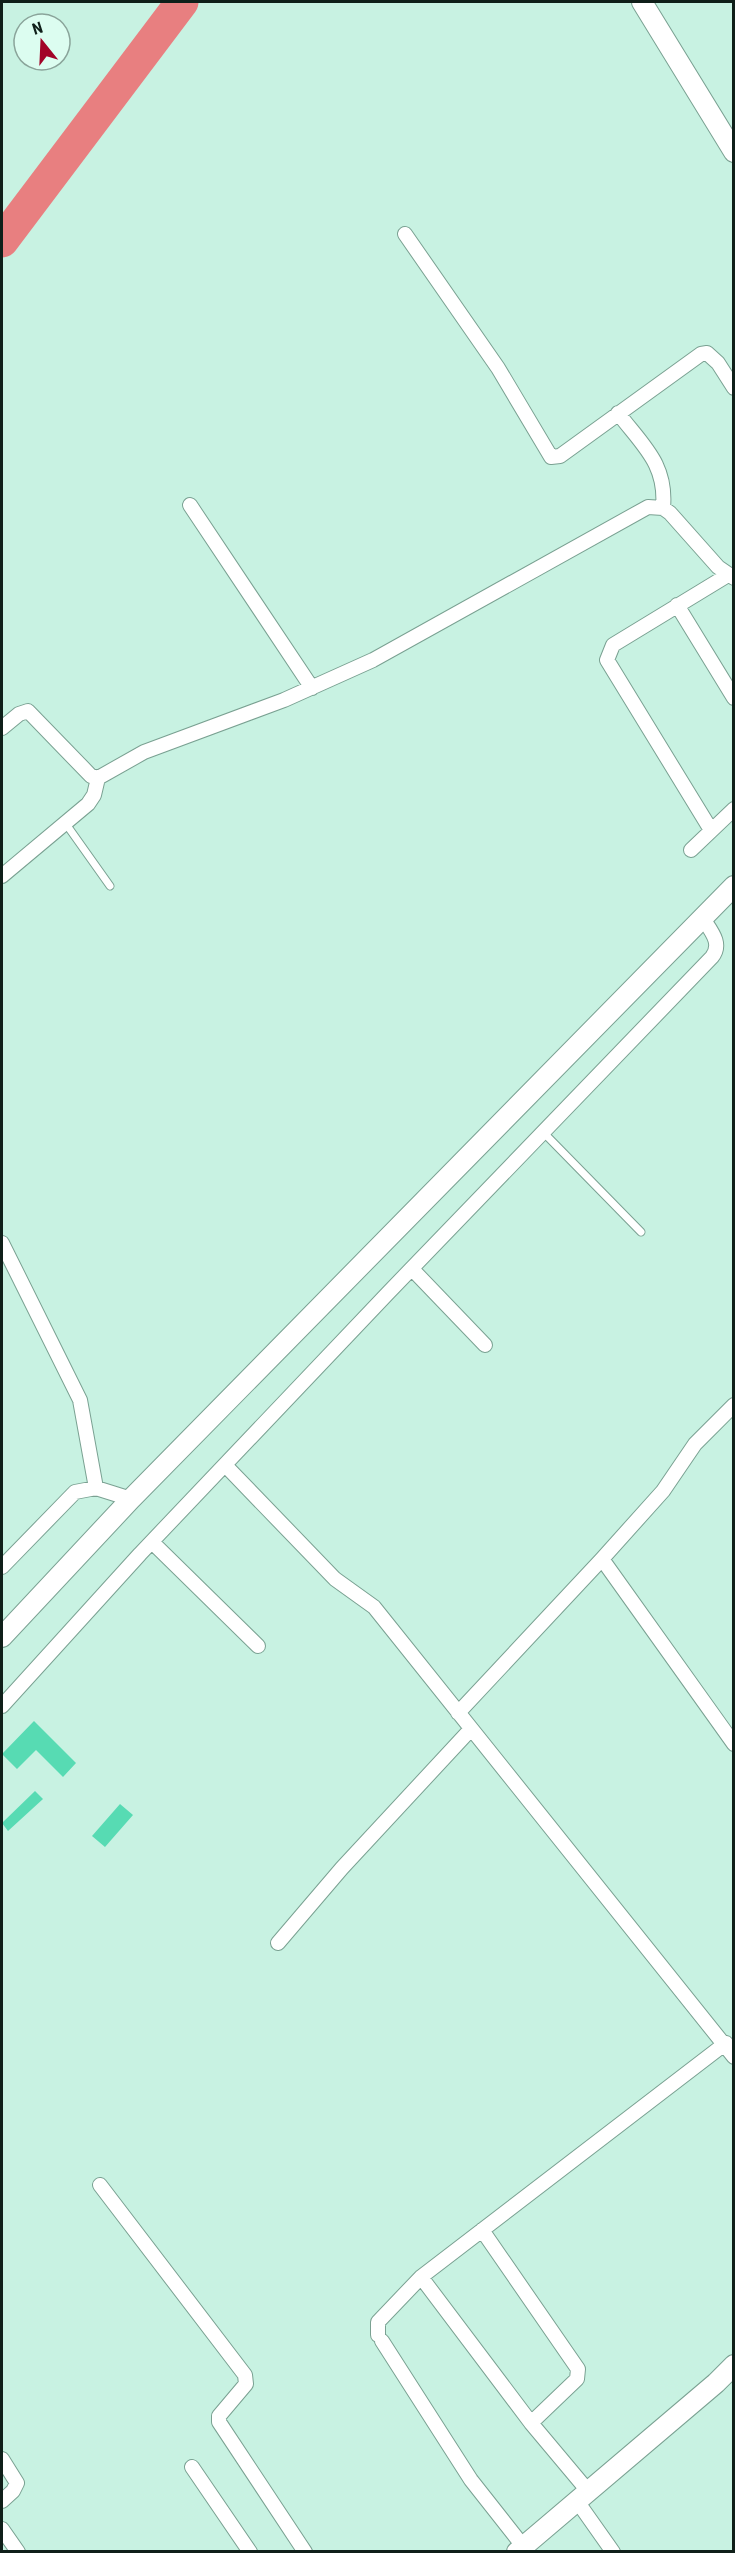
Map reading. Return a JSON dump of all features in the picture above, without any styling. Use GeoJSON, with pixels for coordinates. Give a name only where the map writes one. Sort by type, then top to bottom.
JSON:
{"type":"FeatureCollection","features":[{"type":"Feature","properties":{"kind":"street"},"geometry":{"type":"LineString","coordinates":[[642,2],[732,147]]}},
{"type":"Feature","properties":{"kind":"street"},"geometry":{"type":"LineString","coordinates":[[405,234],[511,388],[548,454],[553,457],[560,456],[703,353],[709,354],[718,363],[734,388]]}},
{"type":"Feature","properties":{"kind":"street"},"geometry":{"type":"LineString","coordinates":[[618,413],[661,473],[665,491],[663,508]]}},
{"type":"Feature","properties":{"kind":"street"},"geometry":{"type":"LineString","coordinates":[[190,505],[312,688]]}},
{"type":"Feature","properties":{"kind":"street"},"geometry":{"type":"LineString","coordinates":[[2,876],[66,824],[91,800],[99,778],[144,752],[312,688],[373,660],[648,507],[663,508],[731,577],[677,605],[613,645],[607,660],[711,830]]}},
{"type":"Feature","properties":{"kind":"street"},"geometry":{"type":"LineString","coordinates":[[677,605],[734,698]]}},
{"type":"Feature","properties":{"kind":"street"},"geometry":{"type":"LineString","coordinates":[[2,728],[19,714],[28,711],[91,776],[99,778]]}},
{"type":"Feature","properties":{"kind":"street"},"geometry":{"type":"LineString","coordinates":[[692,850],[734,809]]}},
{"type":"Feature","properties":{"kind":"street"},"geometry":{"type":"LineString","coordinates":[[2,1637],[131,1499],[734,885]]}},
{"type":"Feature","properties":{"kind":"street"},"geometry":{"type":"LineString","coordinates":[[2,1706],[152,1542],[712,957],[717,943],[702,917]]}},
{"type":"Feature","properties":{"kind":"street"},"geometry":{"type":"LineString","coordinates":[[2,1243],[80,1400],[96,1488]]}},
{"type":"Feature","properties":{"kind":"street"},"geometry":{"type":"LineString","coordinates":[[412,1269],[484,1345]]}},
{"type":"Feature","properties":{"kind":"street"},"geometry":{"type":"LineString","coordinates":[[458,1713],[602,1560],[663,1491],[695,1444],[734,1405]]}},
{"type":"Feature","properties":{"kind":"street"},"geometry":{"type":"LineString","coordinates":[[225,1465],[334,1579],[374,1607],[734,2057]]}},
{"type":"Feature","properties":{"kind":"street"},"geometry":{"type":"LineString","coordinates":[[2,1567],[68,1497],[81,1490],[96,1488],[131,1499]]}},
{"type":"Feature","properties":{"kind":"street"},"geometry":{"type":"LineString","coordinates":[[152,1542],[258,1646]]}},
{"type":"Feature","properties":{"kind":"street"},"geometry":{"type":"LineString","coordinates":[[602,1560],[734,1744]]}},
{"type":"Feature","properties":{"kind":"street"},"geometry":{"type":"LineString","coordinates":[[278,1943],[342,1868],[471,1729]]}},
{"type":"Feature","properties":{"kind":"street"},"geometry":{"type":"LineString","coordinates":[[724,2044],[421,2277],[378,2322],[380,2338],[471,2480],[522,2549],[734,2365]]}},
{"type":"Feature","properties":{"kind":"street"},"geometry":{"type":"LineString","coordinates":[[100,2186],[245,2375],[246,2384],[219,2416],[219,2422],[305,2552]]}},
{"type":"Feature","properties":{"kind":"street"},"geometry":{"type":"LineString","coordinates":[[482,2230],[578,2369],[577,2379],[531,2423]]}},
{"type":"Feature","properties":{"kind":"street"},"geometry":{"type":"LineString","coordinates":[[421,2277],[583,2496],[613,2552]]}},
{"type":"Feature","properties":{"kind":"street"},"geometry":{"type":"LineString","coordinates":[[2,2459],[17,2483],[13,2491],[2,2501]]}},
{"type":"Feature","properties":{"kind":"street"},"geometry":{"type":"LineString","coordinates":[[192,2467],[250,2552]]}},
{"type":"Feature","properties":{"kind":"street"},"geometry":{"type":"LineString","coordinates":[[2,2529],[18,2552]]}},
{"type":"Feature","properties":{"kind":"lane"},"geometry":{"type":"LineString","coordinates":[[66,824],[110,886]]}},
{"type":"Feature","properties":{"kind":"lane"},"geometry":{"type":"LineString","coordinates":[[543,1132],[641,1232]]}},
{"type":"Feature","properties":{"kind":"building"},"geometry":{"type":"Polygon","coordinates":[[[34,1721],[76,1763],[63,1777],[36,1750],[17,1769],[2,1754],[34,1721]]]}},
{"type":"Feature","properties":{"kind":"building"},"geometry":{"type":"Polygon","coordinates":[[[35,1791],[43,1799],[8,1831],[2,1823],[35,1791]]]}},
{"type":"Feature","properties":{"kind":"building"},"geometry":{"type":"Polygon","coordinates":[[[120,1804],[133,1815],[105,1847],[92,1836],[120,1804]]]}},
{"type":"Feature","properties":{"kind":"waterway"},"geometry":{"type":"LineString","coordinates":[[2,241],[182,2]]}}]}
